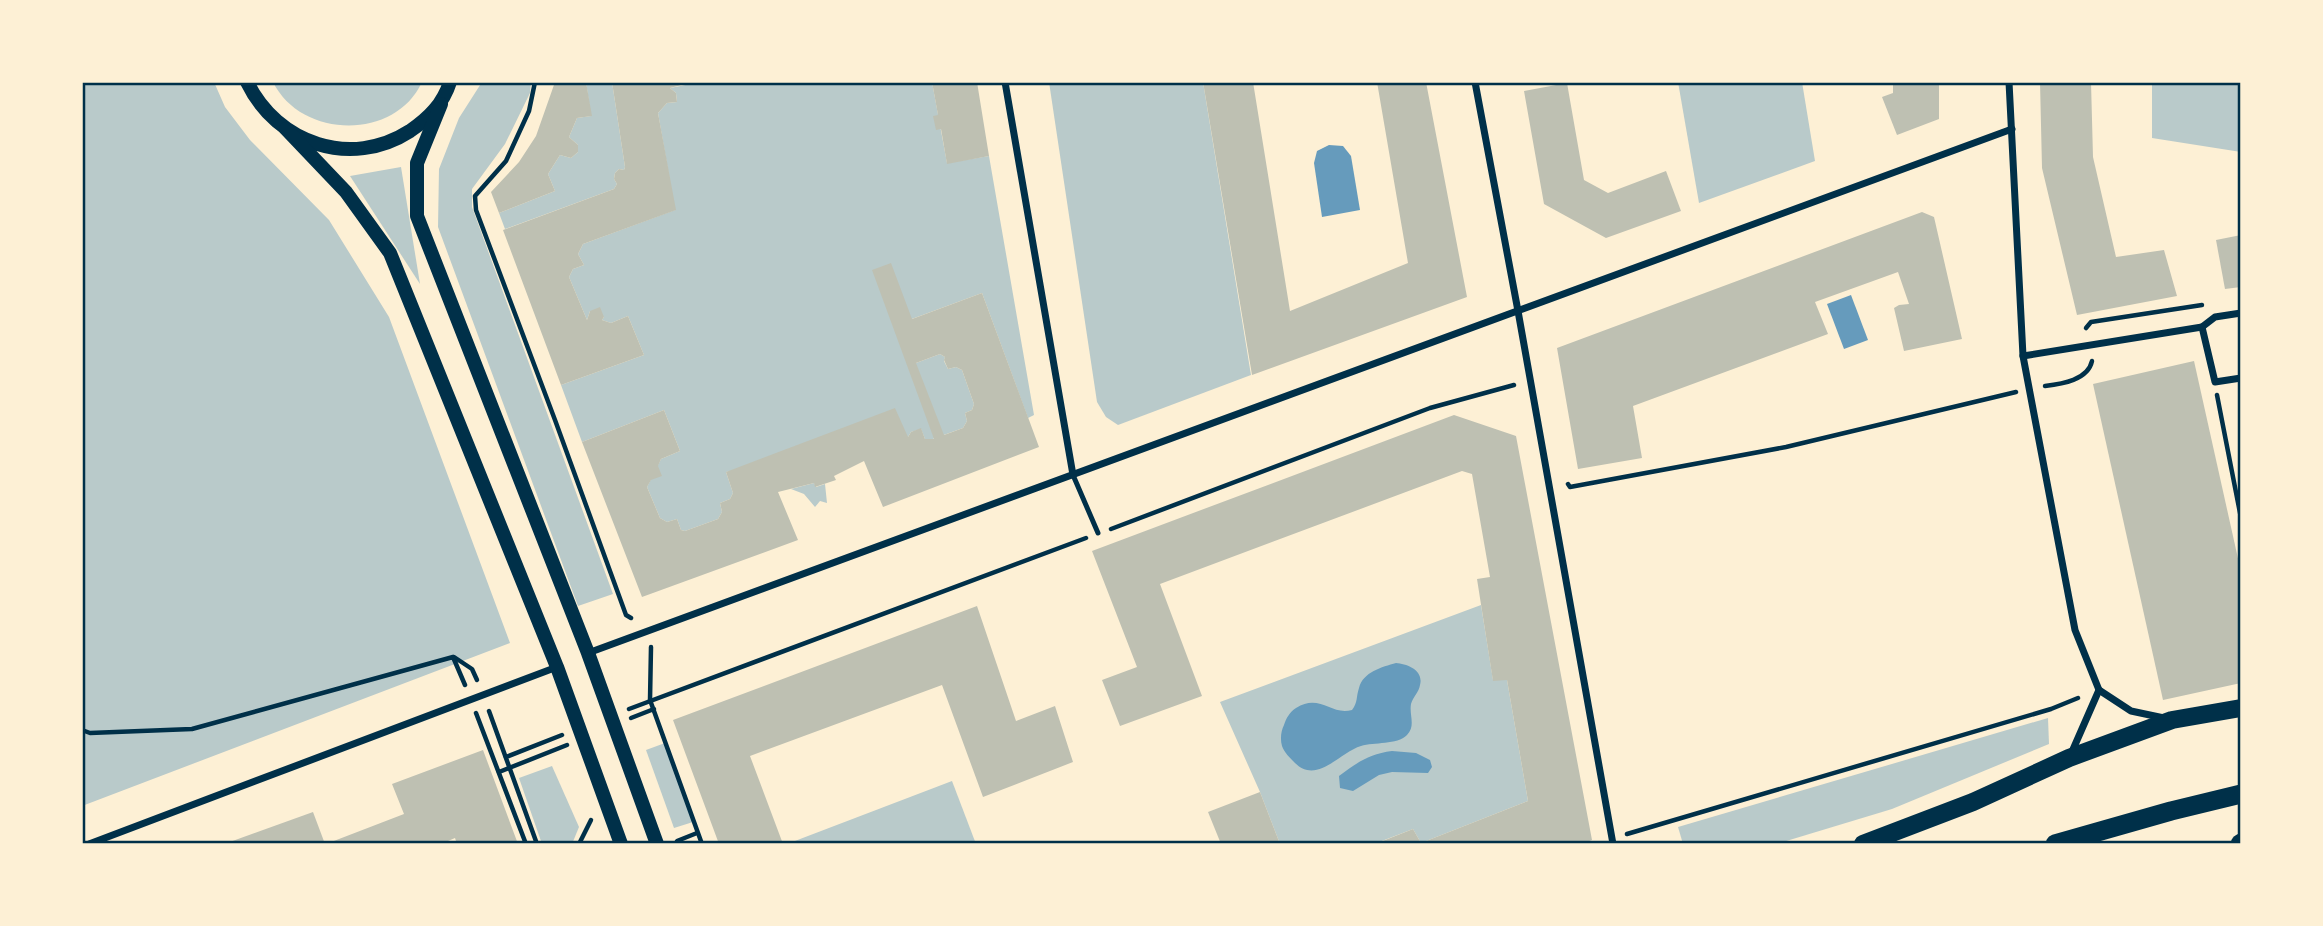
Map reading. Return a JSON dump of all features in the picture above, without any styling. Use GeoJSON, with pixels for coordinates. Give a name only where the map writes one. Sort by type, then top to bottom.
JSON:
{"type":"FeatureCollection","features":[{"type":"Feature","properties":{"kind":"highway"},"geometry":{"type":"LineString","coordinates":[[2171,811],[2241,781]]}},
{"type":"Feature","properties":{"kind":"highway"},"geometry":{"type":"LineString","coordinates":[[2055,844],[2241,794]]}},
{"type":"Feature","properties":{"kind":"main road"},"geometry":{"type":"LineString","coordinates":[[247,82],[270,117],[305,140],[324,147],[374,147],[397,139],[426,119],[441,104]]}},
{"type":"Feature","properties":{"kind":"main road"},"geometry":{"type":"LineString","coordinates":[[450,82],[417,163],[418,216],[588,653],[657,844]]}},
{"type":"Feature","properties":{"kind":"main road"},"geometry":{"type":"LineString","coordinates":[[286,129],[346,192],[390,253],[557,667],[621,844]]}},
{"type":"Feature","properties":{"kind":"main road"},"geometry":{"type":"LineString","coordinates":[[1863,844],[1973,802],[2069,758],[2172,720],[2241,708]]}},
{"type":"Feature","properties":{"kind":"street"},"geometry":{"type":"LineString","coordinates":[[1005,82],[1073,475]]}},
{"type":"Feature","properties":{"kind":"street"},"geometry":{"type":"LineString","coordinates":[[1475,82],[1612,841]]}},
{"type":"Feature","properties":{"kind":"street"},"geometry":{"type":"LineString","coordinates":[[2009,82],[2023,356],[2075,630],[2099,690],[2132,711],[2172,720]]}},
{"type":"Feature","properties":{"kind":"street"},"geometry":{"type":"LineString","coordinates":[[588,653],[2012,129]]}},
{"type":"Feature","properties":{"kind":"street"},"geometry":{"type":"LineString","coordinates":[[2023,356],[2202,327],[2215,317],[2241,313]]}},
{"type":"Feature","properties":{"kind":"street"},"geometry":{"type":"LineString","coordinates":[[2202,327],[2215,382],[2241,378]]}},
{"type":"Feature","properties":{"kind":"street"},"geometry":{"type":"LineString","coordinates":[[89,844],[557,667]]}},
{"type":"Feature","properties":{"kind":"street"},"geometry":{"type":"LineString","coordinates":[[2069,758],[2099,690]]}},
{"type":"Feature","properties":{"kind":"lane"},"geometry":{"type":"LineString","coordinates":[[1073,475],[1098,533]]}},
{"type":"Feature","properties":{"kind":"path"},"geometry":{"type":"LineString","coordinates":[[535,82],[524,124],[506,161],[475,196],[475,210],[626,615],[651,630],[650,700],[702,844]]}},
{"type":"Feature","properties":{"kind":"path"},"geometry":{"type":"LineString","coordinates":[[1566,480],[1570,487],[1786,447],[2029,388],[2077,379],[2092,364],[2086,326],[2091,322],[2214,303]]}},
{"type":"Feature","properties":{"kind":"path"},"geometry":{"type":"LineString","coordinates":[[650,700],[1430,408],[1530,380]]}},
{"type":"Feature","properties":{"kind":"path"},"geometry":{"type":"LineString","coordinates":[[2215,382],[2241,518]]}},
{"type":"Feature","properties":{"kind":"path"},"geometry":{"type":"LineString","coordinates":[[453,657],[526,844]]}},
{"type":"Feature","properties":{"kind":"path"},"geometry":{"type":"LineString","coordinates":[[82,730],[90,733],[192,729],[453,657],[472,669],[537,844]]}},
{"type":"Feature","properties":{"kind":"path"},"geometry":{"type":"LineString","coordinates":[[1612,841],[2051,709],[2099,690]]}},
{"type":"Feature","properties":{"kind":"path"},"geometry":{"type":"LineString","coordinates":[[499,772],[584,739]]}},
{"type":"Feature","properties":{"kind":"path"},"geometry":{"type":"LineString","coordinates":[[669,844],[697,833]]}},
{"type":"Feature","properties":{"kind":"shaded area"},"geometry":{"type":"Polygon","coordinates":[[[82,82],[214,82],[225,107],[250,140],[329,220],[389,317],[510,643],[82,806],[82,82]]]}},
{"type":"Feature","properties":{"kind":"shaded area"},"geometry":{"type":"Polygon","coordinates":[[[273,82],[422,82],[409,101],[391,115],[370,123],[348,126],[325,123],[304,114],[286,101],[273,82]]]}},
{"type":"Feature","properties":{"kind":"shaded area"},"geometry":{"type":"Polygon","coordinates":[[[482,82],[531,82],[530,93],[505,144],[472,189],[472,207],[613,594],[578,606],[438,227],[439,169],[459,118],[482,82]]]}},
{"type":"Feature","properties":{"kind":"shaded area"},"geometry":{"type":"Polygon","coordinates":[[[586,82],[612,82],[625,167],[615,173],[617,184],[614,189],[505,229],[499,213],[555,191],[548,174],[560,155],[571,158],[578,152],[578,145],[569,137],[577,118],[591,116],[586,82]]]}},
{"type":"Feature","properties":{"kind":"shaded area"},"geometry":{"type":"Polygon","coordinates":[[[701,82],[932,82],[947,163],[989,156],[1034,415],[1028,418],[982,293],[901,323],[916,363],[940,354],[945,357],[948,369],[956,367],[962,370],[974,404],[972,410],[965,413],[967,421],[963,428],[930,440],[925,439],[921,429],[911,432],[908,437],[726,472],[733,493],[730,499],[720,503],[722,512],[718,519],[685,531],[681,530],[677,519],[667,522],[660,518],[647,487],[661,459],[680,451],[664,410],[582,442],[561,385],[644,355],[628,316],[611,323],[590,311],[587,320],[569,277],[573,269],[584,265],[578,254],[583,244],[675,210],[658,113],[667,103],[677,102],[676,93],[670,88],[701,82]]]}},
{"type":"Feature","properties":{"kind":"shaded area"},"geometry":{"type":"Polygon","coordinates":[[[1049,82],[1203,82],[1251,375],[1118,425],[1106,417],[1097,402],[1049,82]]]}},
{"type":"Feature","properties":{"kind":"shaded area"},"geometry":{"type":"Polygon","coordinates":[[[1678,82],[1802,82],[1815,161],[1699,203],[1678,82]]]}},
{"type":"Feature","properties":{"kind":"shaded area"},"geometry":{"type":"Polygon","coordinates":[[[2152,82],[2241,82],[2241,152],[2152,138],[2152,82]]]}},
{"type":"Feature","properties":{"kind":"shaded area"},"geometry":{"type":"Polygon","coordinates":[[[401,167],[420,284],[350,176],[401,167]]]}},
{"type":"Feature","properties":{"kind":"shaded area"},"geometry":{"type":"Polygon","coordinates":[[[814,483],[816,487],[825,484],[827,503],[820,501],[815,507],[804,494],[791,489],[814,483]]]}},
{"type":"Feature","properties":{"kind":"shaded area"},"geometry":{"type":"Polygon","coordinates":[[[1481,605],[1493,680],[1507,680],[1528,801],[1421,843],[1413,829],[1374,844],[1280,844],[1220,702],[1481,605]]]}},
{"type":"Feature","properties":{"kind":"shaded area"},"geometry":{"type":"Polygon","coordinates":[[[2048,718],[2049,744],[1892,809],[1776,844],[1683,844],[1678,827],[2048,718]]]}},
{"type":"Feature","properties":{"kind":"shaded area"},"geometry":{"type":"Polygon","coordinates":[[[665,743],[693,822],[674,828],[646,750],[665,743]]]}},
{"type":"Feature","properties":{"kind":"shaded area"},"geometry":{"type":"Polygon","coordinates":[[[552,766],[579,827],[572,844],[542,844],[519,778],[552,766]]]}},
{"type":"Feature","properties":{"kind":"shaded area"},"geometry":{"type":"Polygon","coordinates":[[[952,781],[976,844],[787,844],[952,781]]]}},
{"type":"Feature","properties":{"kind":"water"},"geometry":{"type":"Polygon","coordinates":[[[1329,145],[1343,146],[1351,156],[1360,210],[1322,217],[1314,163],[1317,151],[1329,145]]]}},
{"type":"Feature","properties":{"kind":"water"},"geometry":{"type":"Polygon","coordinates":[[[1851,295],[1868,340],[1844,349],[1827,304],[1851,295]]]}},
{"type":"Feature","properties":{"kind":"water"},"geometry":{"type":"Polygon","coordinates":[[[1396,663],[1414,669],[1421,680],[1411,704],[1412,724],[1407,735],[1391,742],[1353,749],[1320,769],[1303,769],[1287,755],[1282,746],[1281,735],[1290,713],[1304,704],[1312,703],[1338,710],[1352,710],[1364,678],[1396,663]]]}},
{"type":"Feature","properties":{"kind":"water"},"geometry":{"type":"Polygon","coordinates":[[[1392,751],[1416,753],[1430,760],[1432,767],[1428,773],[1392,772],[1379,775],[1353,791],[1340,788],[1339,776],[1346,771],[1370,757],[1392,751]]]}},
{"type":"Feature","properties":{"kind":"building"},"geometry":{"type":"Polygon","coordinates":[[[555,82],[586,82],[592,116],[577,118],[569,137],[578,145],[578,152],[571,158],[560,155],[548,174],[555,191],[499,213],[491,192],[519,162],[536,136],[555,82]]]}},
{"type":"Feature","properties":{"kind":"building"},"geometry":{"type":"Polygon","coordinates":[[[612,82],[693,82],[670,88],[676,93],[677,102],[667,103],[658,113],[676,210],[583,244],[578,254],[584,265],[573,269],[569,277],[587,320],[590,311],[600,307],[604,317],[602,320],[611,323],[628,316],[644,355],[561,385],[503,230],[614,189],[617,184],[615,173],[625,167],[612,82]]]}},
{"type":"Feature","properties":{"kind":"building"},"geometry":{"type":"Polygon","coordinates":[[[932,82],[977,82],[989,156],[947,164],[941,129],[936,130],[933,116],[938,115],[932,82]]]}},
{"type":"Feature","properties":{"kind":"building"},"geometry":{"type":"Polygon","coordinates":[[[1203,82],[1253,82],[1290,311],[1408,263],[1377,82],[1426,82],[1467,297],[1252,375],[1203,82]]]}},
{"type":"Feature","properties":{"kind":"building"},"geometry":{"type":"Polygon","coordinates":[[[1893,82],[1939,82],[1939,119],[1897,135],[1882,97],[1893,93],[1893,82]]]}},
{"type":"Feature","properties":{"kind":"building"},"geometry":{"type":"Polygon","coordinates":[[[2040,82],[2091,82],[2093,157],[2116,257],[2164,250],[2177,296],[2077,315],[2042,168],[2040,82]]]}},
{"type":"Feature","properties":{"kind":"building"},"geometry":{"type":"Polygon","coordinates":[[[1567,83],[1584,180],[1608,193],[1666,171],[1681,211],[1606,238],[1544,204],[1524,91],[1567,83]]]}},
{"type":"Feature","properties":{"kind":"building"},"geometry":{"type":"Polygon","coordinates":[[[1922,212],[1934,217],[1962,339],[1904,351],[1894,308],[1909,304],[1898,272],[1815,302],[1828,334],[1633,406],[1642,458],[1578,469],[1557,348],[1922,212]]]}},
{"type":"Feature","properties":{"kind":"building"},"geometry":{"type":"Polygon","coordinates":[[[2241,235],[2241,287],[2225,289],[2216,240],[2241,235]]]}},
{"type":"Feature","properties":{"kind":"building"},"geometry":{"type":"Polygon","coordinates":[[[891,263],[912,319],[982,293],[1039,447],[883,507],[864,461],[834,476],[836,480],[815,487],[814,483],[778,492],[798,540],[642,597],[582,442],[664,410],[680,451],[661,459],[658,466],[662,476],[651,480],[647,487],[660,518],[667,522],[677,519],[681,530],[685,531],[718,519],[722,512],[720,503],[730,499],[733,493],[726,472],[895,408],[908,437],[911,432],[921,428],[925,439],[934,439],[872,270],[891,263]],[[940,354],[916,363],[944,435],[963,428],[967,421],[965,413],[972,410],[974,404],[962,370],[956,367],[948,369],[945,357],[940,354]]]}},
{"type":"Feature","properties":{"kind":"building"},"geometry":{"type":"Polygon","coordinates":[[[2194,361],[2241,572],[2241,683],[2163,700],[2093,384],[2194,361]]]}},
{"type":"Feature","properties":{"kind":"building"},"geometry":{"type":"Polygon","coordinates":[[[1454,415],[1516,436],[1592,840],[1581,844],[1375,844],[1413,829],[1421,843],[1528,801],[1507,680],[1493,681],[1477,579],[1490,577],[1472,474],[1462,471],[1160,584],[1202,696],[1120,726],[1102,680],[1137,667],[1092,551],[1454,415]]]}},
{"type":"Feature","properties":{"kind":"building"},"geometry":{"type":"Polygon","coordinates":[[[977,606],[1016,721],[1055,706],[1073,762],[983,797],[942,685],[750,756],[783,844],[719,844],[673,720],[977,606]]]}},
{"type":"Feature","properties":{"kind":"building"},"geometry":{"type":"Polygon","coordinates":[[[483,750],[518,844],[457,844],[455,838],[441,844],[326,844],[404,814],[392,784],[483,750]]]}},
{"type":"Feature","properties":{"kind":"building"},"geometry":{"type":"Polygon","coordinates":[[[1260,792],[1280,844],[1221,844],[1208,812],[1260,792]]]}},
{"type":"Feature","properties":{"kind":"building"},"geometry":{"type":"Polygon","coordinates":[[[313,812],[325,844],[227,844],[227,843],[313,812]]]}}]}
